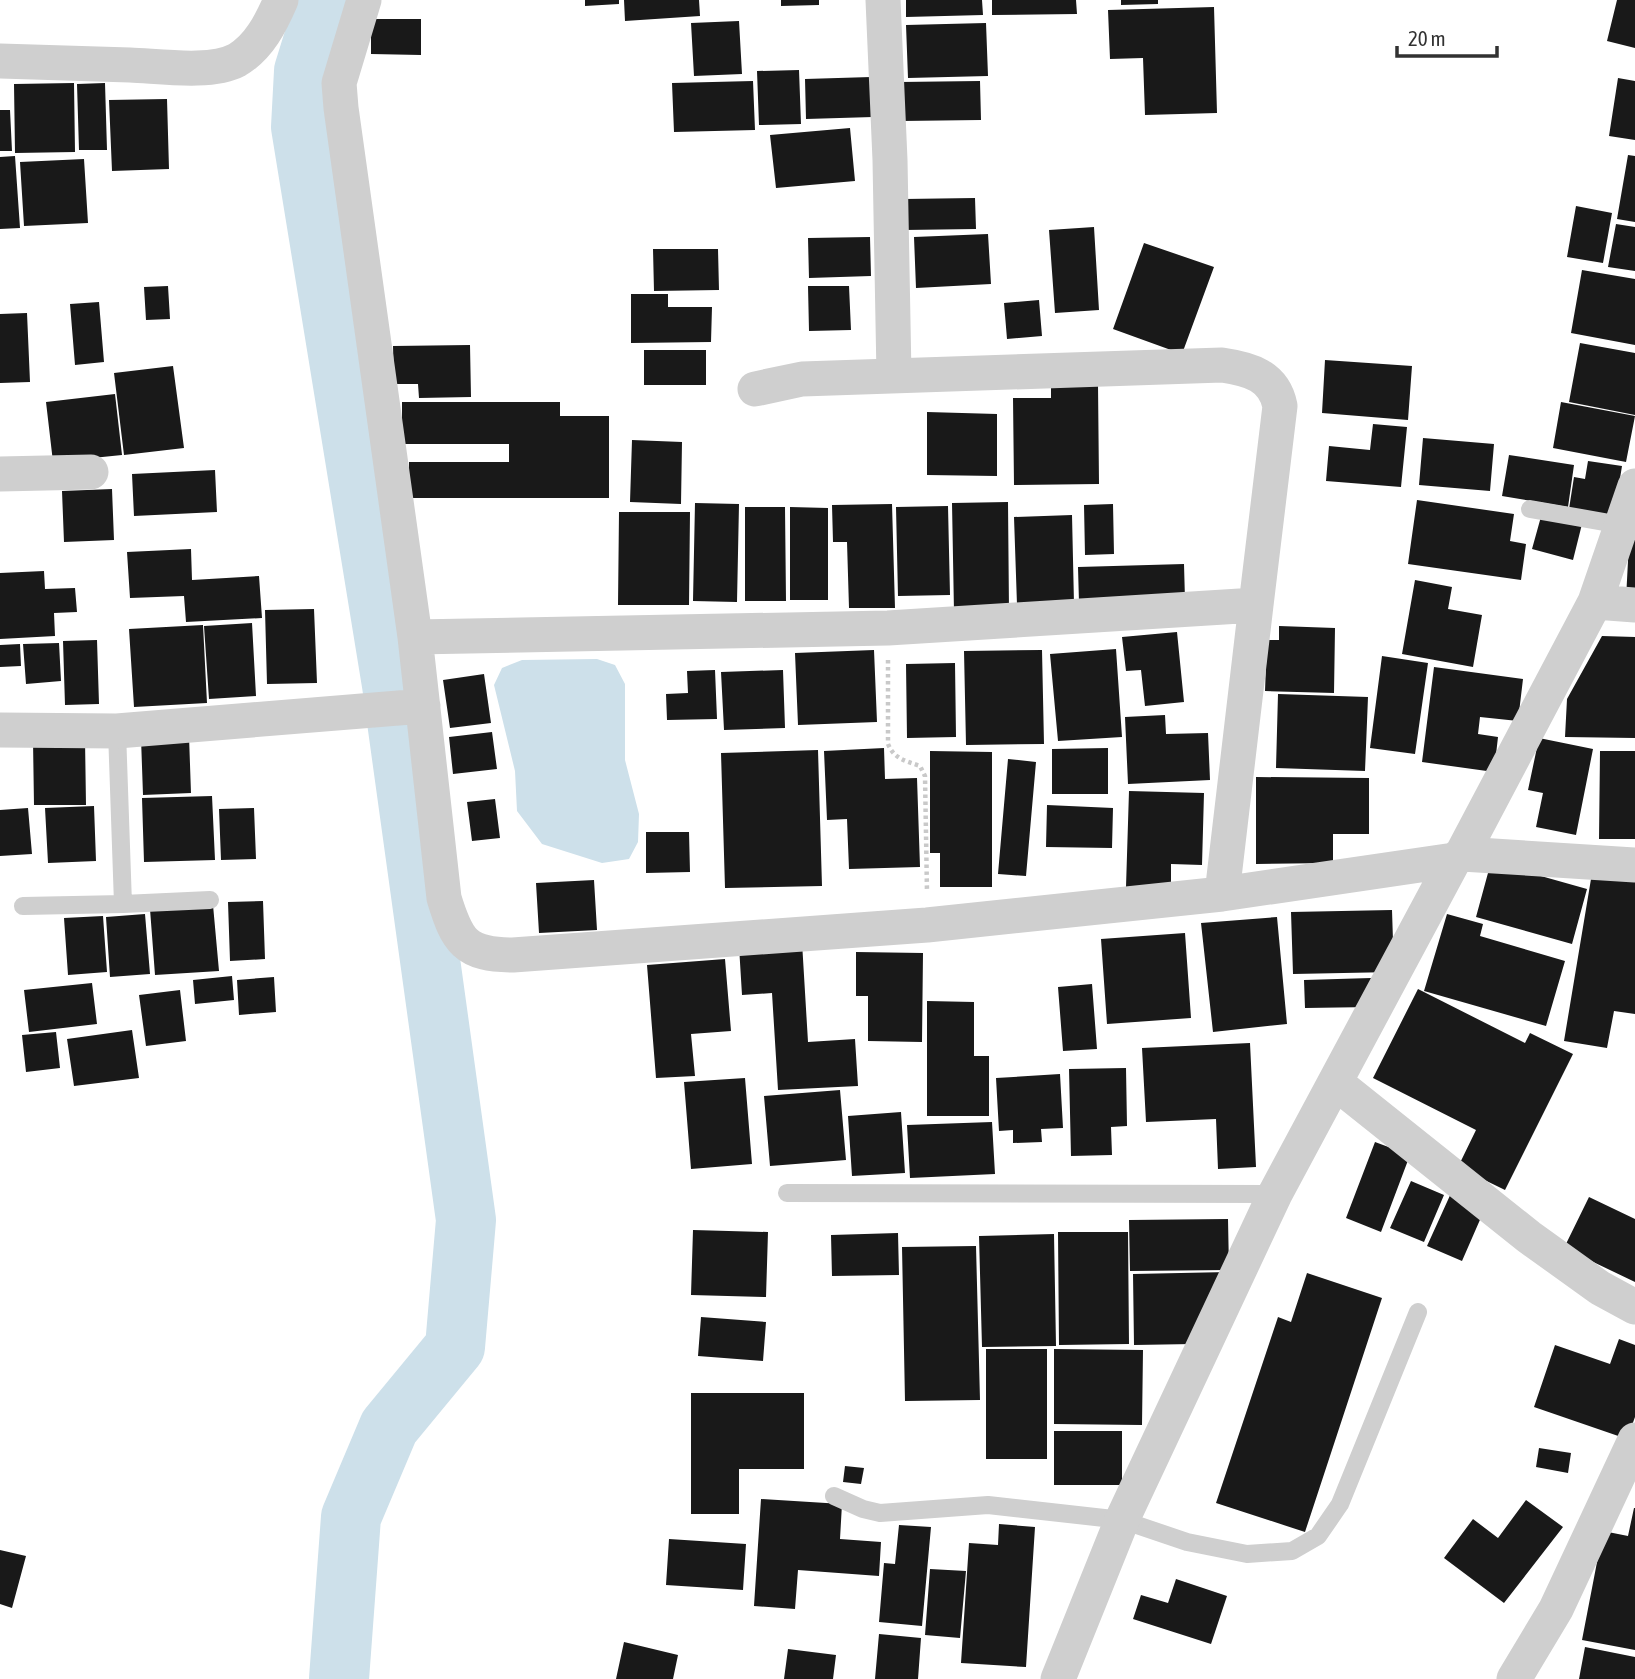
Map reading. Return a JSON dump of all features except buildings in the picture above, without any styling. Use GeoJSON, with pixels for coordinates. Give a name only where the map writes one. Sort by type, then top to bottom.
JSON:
{"type":"FeatureCollection","features":[{"type":"Feature","properties":{"kind":"street"},"geometry":{"type":"LineString","coordinates":[[0,61],[190,67],[223,65],[237,60],[260,39],[272,22],[281,0]]}},
{"type":"Feature","properties":{"kind":"street"},"geometry":{"type":"LineString","coordinates":[[364,0],[339,83],[415,637],[415,707],[444,898],[452,923],[466,944],[474,950],[488,955],[513,955],[928,925],[1222,894],[1458,857],[1635,865]]}},
{"type":"Feature","properties":{"kind":"street"},"geometry":{"type":"LineString","coordinates":[[883,0],[890,160],[894,376]]}},
{"type":"Feature","properties":{"kind":"street"},"geometry":{"type":"LineString","coordinates":[[755,389],[802,379],[1222,365],[1246,368],[1263,377],[1277,393],[1280,406],[1222,894]]}},
{"type":"Feature","properties":{"kind":"street"},"geometry":{"type":"LineString","coordinates":[[0,474],[91,472]]}},
{"type":"Feature","properties":{"kind":"street"},"geometry":{"type":"LineString","coordinates":[[1058,1679],[1122,1520],[1275,1194],[1595,602],[1635,486]]}},
{"type":"Feature","properties":{"kind":"street"},"geometry":{"type":"LineString","coordinates":[[1595,602],[1635,605]]}},
{"type":"Feature","properties":{"kind":"street"},"geometry":{"type":"LineString","coordinates":[[415,637],[888,628],[1256,605]]}},
{"type":"Feature","properties":{"kind":"street"},"geometry":{"type":"LineString","coordinates":[[0,730],[117,730],[415,707]]}},
{"type":"Feature","properties":{"kind":"street"},"geometry":{"type":"LineString","coordinates":[[1336,1083],[1529,1237],[1600,1288],[1635,1307]]}},
{"type":"Feature","properties":{"kind":"street"},"geometry":{"type":"LineString","coordinates":[[1514,1679],[1556,1609],[1635,1440]]}},
{"type":"Feature","properties":{"kind":"lane"},"geometry":{"type":"LineString","coordinates":[[1531,509],[1621,525]]}},
{"type":"Feature","properties":{"kind":"lane"},"geometry":{"type":"LineString","coordinates":[[117,730],[123,904]]}},
{"type":"Feature","properties":{"kind":"lane"},"geometry":{"type":"LineString","coordinates":[[23,906],[210,900]]}},
{"type":"Feature","properties":{"kind":"lane"},"geometry":{"type":"LineString","coordinates":[[786,1194],[1275,1194]]}},
{"type":"Feature","properties":{"kind":"lane"},"geometry":{"type":"LineString","coordinates":[[834,1496],[863,1509],[880,1513],[988,1505],[1122,1520],[1187,1542],[1247,1554],[1292,1551],[1318,1536],[1340,1504],[1418,1312]]}},
{"type":"Feature","properties":{"kind":"path"},"geometry":{"type":"LineString","coordinates":[[888,628],[888,744],[897,758],[920,766],[925,776],[928,925]]}},
{"type":"Feature","properties":{"kind":"water"},"geometry":{"type":"Polygon","coordinates":[[[597,659],[615,665],[625,684],[625,760],[639,814],[638,842],[629,859],[602,863],[542,844],[517,811],[515,771],[494,685],[502,668],[522,660],[597,659]]]}},
{"type":"Feature","properties":{"kind":"waterway"},"geometry":{"type":"LineString","coordinates":[[326,0],[304,71],[301,127],[392,685],[466,1220],[455,1347],[389,1427],[351,1517],[339,1679]]}}]}
